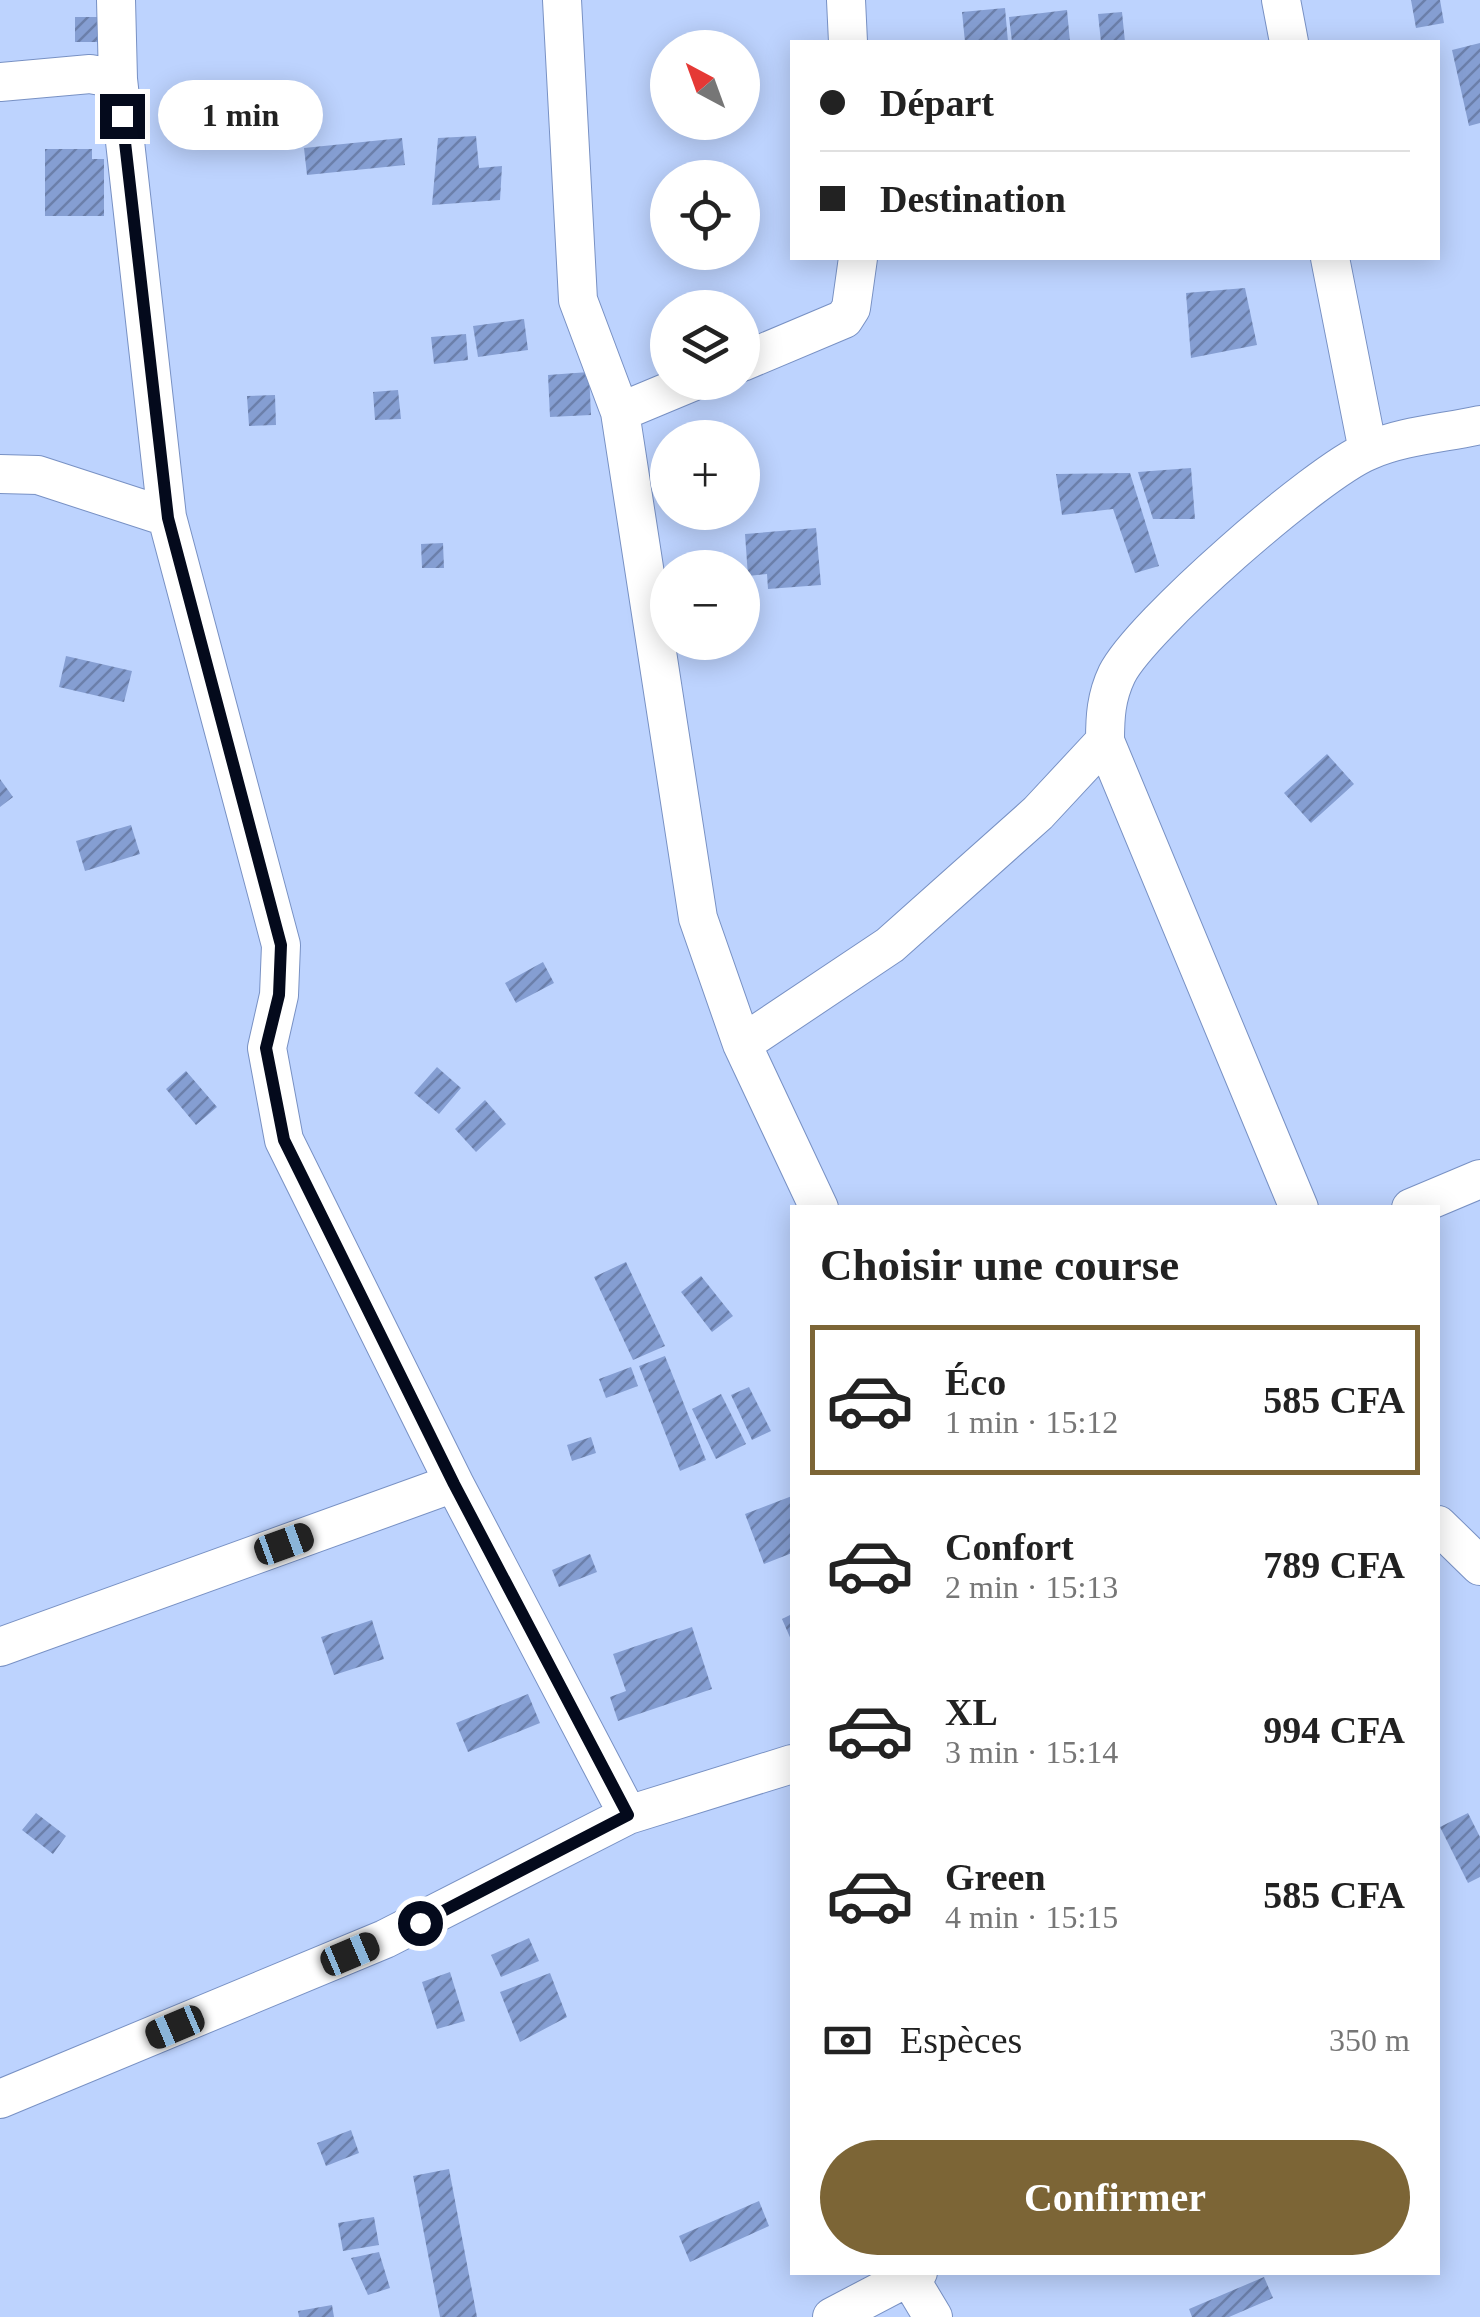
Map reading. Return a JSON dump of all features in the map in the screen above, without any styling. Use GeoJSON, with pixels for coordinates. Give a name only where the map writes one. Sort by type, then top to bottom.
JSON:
{"type":"FeatureCollection","features":[{"type":"Feature","properties":{"kind":"street"},"geometry":{"type":"LineString","coordinates":[[116,0],[118,79],[168,518],[281,945],[279,995],[266,1048],[284,1140],[454,1484],[628,1815]]}},
{"type":"Feature","properties":{"kind":"street"},"geometry":{"type":"LineString","coordinates":[[562,0],[578,300],[620,412],[698,918],[742,1044],[818,1205]]}},
{"type":"Feature","properties":{"kind":"street"},"geometry":{"type":"LineString","coordinates":[[846,0],[848,40]]}},
{"type":"Feature","properties":{"kind":"street"},"geometry":{"type":"LineString","coordinates":[[1281,0],[1289,40]]}},
{"type":"Feature","properties":{"kind":"street"},"geometry":{"type":"LineString","coordinates":[[0,82],[90,74],[118,79]]}},
{"type":"Feature","properties":{"kind":"street"},"geometry":{"type":"LineString","coordinates":[[760,354],[844,319],[851,308],[858,260]]}},
{"type":"Feature","properties":{"kind":"street"},"geometry":{"type":"LineString","coordinates":[[1330,260],[1368,451]]}},
{"type":"Feature","properties":{"kind":"street"},"geometry":{"type":"LineString","coordinates":[[620,412],[650,400]]}},
{"type":"Feature","properties":{"kind":"street"},"geometry":{"type":"LineString","coordinates":[[1299,1205],[1105,741],[1105,706],[1118,672],[1155,624],[1292,503],[1368,451],[1480,425]]}},
{"type":"Feature","properties":{"kind":"street"},"geometry":{"type":"LineString","coordinates":[[0,474],[38,475],[168,518]]}},
{"type":"Feature","properties":{"kind":"street"},"geometry":{"type":"LineString","coordinates":[[742,1044],[890,944],[1038,813],[1105,741]]}},
{"type":"Feature","properties":{"kind":"street"},"geometry":{"type":"LineString","coordinates":[[1418,1205],[1480,1179]]}},
{"type":"Feature","properties":{"kind":"street"},"geometry":{"type":"LineString","coordinates":[[0,1647],[454,1484]]}},
{"type":"Feature","properties":{"kind":"street"},"geometry":{"type":"LineString","coordinates":[[1440,1527],[1480,1566]]}},
{"type":"Feature","properties":{"kind":"street"},"geometry":{"type":"LineString","coordinates":[[0,2100],[385,1939],[628,1815],[790,1765]]}},
{"type":"Feature","properties":{"kind":"street"},"geometry":{"type":"LineString","coordinates":[[832,2317],[914,2275],[933,2317]]}},
{"type":"Feature","properties":{"kind":"building"},"geometry":{"type":"Polygon","coordinates":[[[1411,0],[1440,0],[1444,23],[1416,28],[1411,0]]]}},
{"type":"Feature","properties":{"kind":"building"},"geometry":{"type":"Polygon","coordinates":[[[1005,8],[1008,40],[965,40],[962,12],[1005,8]]]}},
{"type":"Feature","properties":{"kind":"building"},"geometry":{"type":"Polygon","coordinates":[[[1067,10],[1070,40],[1012,40],[1009,17],[1067,10]]]}},
{"type":"Feature","properties":{"kind":"building"},"geometry":{"type":"Polygon","coordinates":[[[1122,12],[1125,40],[1101,40],[1098,14],[1122,12]]]}},
{"type":"Feature","properties":{"kind":"building"},"geometry":{"type":"Polygon","coordinates":[[[75,17],[104,17],[103,42],[75,42],[75,17]]]}},
{"type":"Feature","properties":{"kind":"building"},"geometry":{"type":"Polygon","coordinates":[[[1480,43],[1480,123],[1469,126],[1452,50],[1480,43]]]}},
{"type":"Feature","properties":{"kind":"building"},"geometry":{"type":"Polygon","coordinates":[[[476,136],[479,168],[502,166],[500,200],[432,205],[438,138],[476,136]]]}},
{"type":"Feature","properties":{"kind":"building"},"geometry":{"type":"Polygon","coordinates":[[[402,138],[405,165],[307,175],[304,148],[402,138]]]}},
{"type":"Feature","properties":{"kind":"building"},"geometry":{"type":"Polygon","coordinates":[[[45,149],[92,149],[92,159],[104,159],[104,216],[45,216],[45,149]]]}},
{"type":"Feature","properties":{"kind":"building"},"geometry":{"type":"Polygon","coordinates":[[[1245,288],[1257,345],[1191,358],[1186,293],[1245,288]]]}},
{"type":"Feature","properties":{"kind":"building"},"geometry":{"type":"Polygon","coordinates":[[[524,319],[528,350],[478,357],[473,326],[524,319]]]}},
{"type":"Feature","properties":{"kind":"building"},"geometry":{"type":"Polygon","coordinates":[[[466,334],[468,360],[434,364],[431,337],[466,334]]]}},
{"type":"Feature","properties":{"kind":"building"},"geometry":{"type":"Polygon","coordinates":[[[589,372],[591,415],[550,417],[548,375],[589,372]]]}},
{"type":"Feature","properties":{"kind":"building"},"geometry":{"type":"Polygon","coordinates":[[[398,390],[401,419],[375,420],[373,392],[398,390]]]}},
{"type":"Feature","properties":{"kind":"building"},"geometry":{"type":"Polygon","coordinates":[[[275,395],[276,425],[249,426],[247,396],[275,395]]]}},
{"type":"Feature","properties":{"kind":"building"},"geometry":{"type":"Polygon","coordinates":[[[1191,468],[1195,519],[1153,519],[1138,472],[1191,468]]]}},
{"type":"Feature","properties":{"kind":"building"},"geometry":{"type":"Polygon","coordinates":[[[1130,473],[1159,566],[1135,573],[1113,509],[1062,515],[1056,474],[1130,473]]]}},
{"type":"Feature","properties":{"kind":"building"},"geometry":{"type":"Polygon","coordinates":[[[816,528],[821,585],[768,589],[767,574],[760,575],[760,550],[746,550],[745,534],[816,528]]]}},
{"type":"Feature","properties":{"kind":"building"},"geometry":{"type":"Polygon","coordinates":[[[443,543],[444,568],[422,568],[421,544],[443,543]]]}},
{"type":"Feature","properties":{"kind":"building"},"geometry":{"type":"Polygon","coordinates":[[[66,656],[132,671],[124,702],[59,687],[66,656]]]}},
{"type":"Feature","properties":{"kind":"building"},"geometry":{"type":"Polygon","coordinates":[[[1327,754],[1354,784],[1311,823],[1284,793],[1327,754]]]}},
{"type":"Feature","properties":{"kind":"building"},"geometry":{"type":"Polygon","coordinates":[[[0,779],[13,797],[0,807],[0,779]]]}},
{"type":"Feature","properties":{"kind":"building"},"geometry":{"type":"Polygon","coordinates":[[[131,825],[140,854],[85,871],[76,841],[131,825]]]}},
{"type":"Feature","properties":{"kind":"building"},"geometry":{"type":"Polygon","coordinates":[[[543,962],[554,983],[516,1003],[505,983],[543,962]]]}},
{"type":"Feature","properties":{"kind":"building"},"geometry":{"type":"Polygon","coordinates":[[[437,1067],[461,1088],[439,1114],[414,1093],[437,1067]]]}},
{"type":"Feature","properties":{"kind":"building"},"geometry":{"type":"Polygon","coordinates":[[[186,1071],[217,1107],[196,1125],[166,1089],[186,1071]]]}},
{"type":"Feature","properties":{"kind":"building"},"geometry":{"type":"Polygon","coordinates":[[[485,1100],[506,1124],[476,1152],[455,1129],[485,1100]]]}},
{"type":"Feature","properties":{"kind":"building"},"geometry":{"type":"Polygon","coordinates":[[[626,1262],[665,1346],[633,1360],[594,1277],[626,1262]]]}},
{"type":"Feature","properties":{"kind":"building"},"geometry":{"type":"Polygon","coordinates":[[[701,1276],[733,1316],[712,1332],[681,1292],[701,1276]]]}},
{"type":"Feature","properties":{"kind":"building"},"geometry":{"type":"Polygon","coordinates":[[[665,1356],[706,1460],[680,1471],[639,1366],[665,1356]]]}},
{"type":"Feature","properties":{"kind":"building"},"geometry":{"type":"Polygon","coordinates":[[[631,1367],[638,1386],[606,1398],[599,1379],[631,1367]]]}},
{"type":"Feature","properties":{"kind":"building"},"geometry":{"type":"Polygon","coordinates":[[[749,1387],[771,1431],[752,1440],[731,1395],[749,1387]]]}},
{"type":"Feature","properties":{"kind":"building"},"geometry":{"type":"Polygon","coordinates":[[[721,1394],[746,1444],[716,1459],[692,1409],[721,1394]]]}},
{"type":"Feature","properties":{"kind":"building"},"geometry":{"type":"Polygon","coordinates":[[[591,1437],[596,1453],[572,1461],[567,1445],[591,1437]]]}},
{"type":"Feature","properties":{"kind":"building"},"geometry":{"type":"Polygon","coordinates":[[[790,1497],[790,1554],[764,1564],[745,1514],[790,1497]]]}},
{"type":"Feature","properties":{"kind":"building"},"geometry":{"type":"Polygon","coordinates":[[[590,1554],[597,1572],[559,1587],[552,1570],[590,1554]]]}},
{"type":"Feature","properties":{"kind":"building"},"geometry":{"type":"Polygon","coordinates":[[[790,1615],[790,1637],[782,1619],[790,1615]]]}},
{"type":"Feature","properties":{"kind":"building"},"geometry":{"type":"Polygon","coordinates":[[[372,1620],[384,1659],[334,1675],[321,1637],[372,1620]]]}},
{"type":"Feature","properties":{"kind":"building"},"geometry":{"type":"Polygon","coordinates":[[[692,1627],[712,1689],[618,1721],[610,1697],[626,1691],[613,1654],[692,1627]]]}},
{"type":"Feature","properties":{"kind":"building"},"geometry":{"type":"Polygon","coordinates":[[[528,1694],[540,1723],[468,1752],[456,1723],[528,1694]]]}},
{"type":"Feature","properties":{"kind":"building"},"geometry":{"type":"Polygon","coordinates":[[[36,1813],[66,1836],[53,1854],[22,1830],[36,1813]]]}},
{"type":"Feature","properties":{"kind":"building"},"geometry":{"type":"Polygon","coordinates":[[[1468,1813],[1480,1837],[1480,1877],[1468,1883],[1440,1827],[1468,1813]]]}},
{"type":"Feature","properties":{"kind":"building"},"geometry":{"type":"Polygon","coordinates":[[[529,1938],[539,1961],[501,1977],[491,1955],[529,1938]]]}},
{"type":"Feature","properties":{"kind":"building"},"geometry":{"type":"Polygon","coordinates":[[[450,1972],[465,2021],[437,2029],[422,1982],[450,1972]]]}},
{"type":"Feature","properties":{"kind":"building"},"geometry":{"type":"Polygon","coordinates":[[[550,1973],[567,2017],[520,2042],[500,1992],[550,1973]]]}},
{"type":"Feature","properties":{"kind":"building"},"geometry":{"type":"Polygon","coordinates":[[[351,2130],[359,2153],[326,2166],[317,2143],[351,2130]]]}},
{"type":"Feature","properties":{"kind":"building"},"geometry":{"type":"Polygon","coordinates":[[[449,2169],[477,2317],[440,2317],[413,2176],[449,2169]]]}},
{"type":"Feature","properties":{"kind":"building"},"geometry":{"type":"Polygon","coordinates":[[[759,2201],[769,2226],[690,2262],[679,2236],[759,2201]]]}},
{"type":"Feature","properties":{"kind":"building"},"geometry":{"type":"Polygon","coordinates":[[[374,2217],[379,2245],[343,2251],[338,2223],[374,2217]]]}},
{"type":"Feature","properties":{"kind":"building"},"geometry":{"type":"Polygon","coordinates":[[[379,2252],[390,2288],[368,2295],[351,2258],[379,2252]]]}},
{"type":"Feature","properties":{"kind":"building"},"geometry":{"type":"Polygon","coordinates":[[[1264,2277],[1273,2298],[1229,2317],[1192,2317],[1189,2309],[1264,2277]]]}},
{"type":"Feature","properties":{"kind":"building"},"geometry":{"type":"Polygon","coordinates":[[[332,2305],[334,2317],[299,2317],[298,2311],[332,2305]]]}},
{"type":"Feature","properties":{"kind":"route"},"geometry":{"type":"LineString","coordinates":[[122,116],[168,518],[281,945],[279,995],[266,1048],[284,1140],[454,1484],[628,1815],[420,1923]]}}]}
